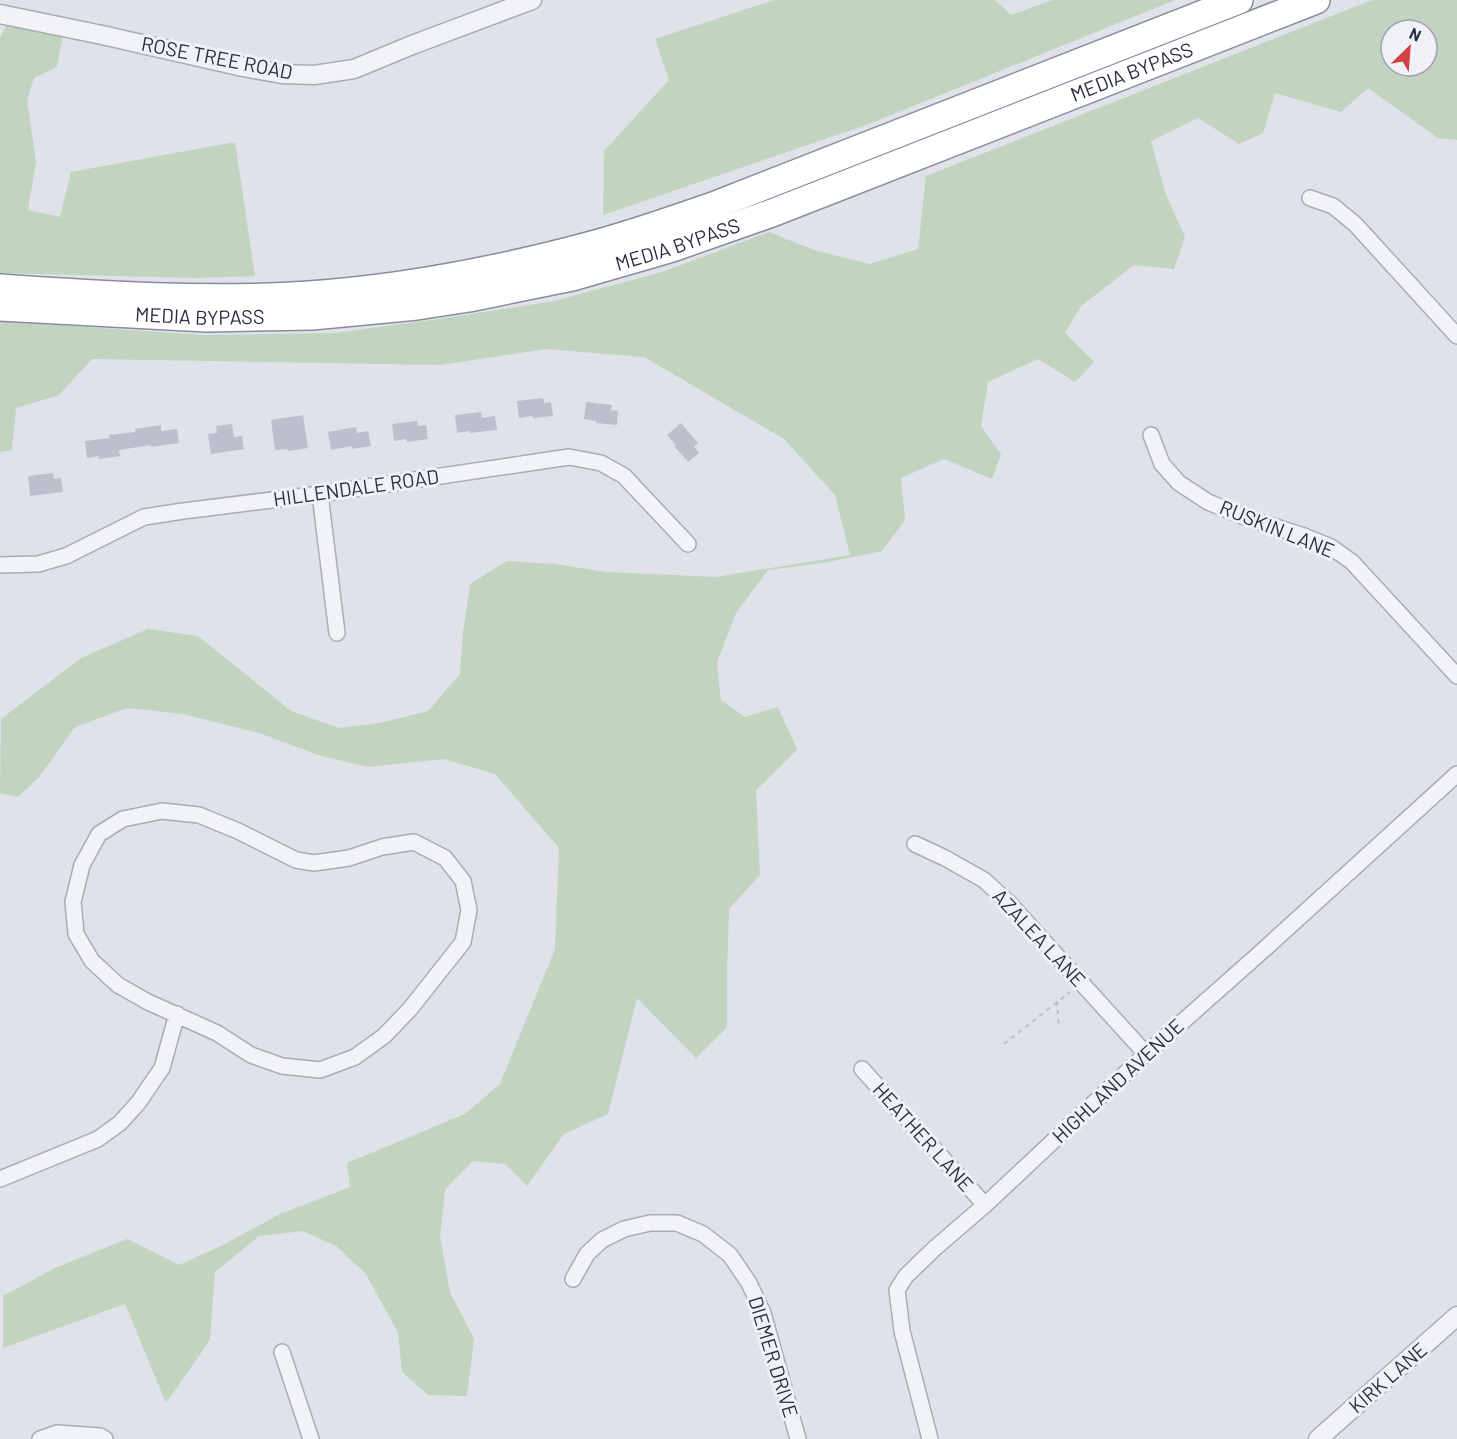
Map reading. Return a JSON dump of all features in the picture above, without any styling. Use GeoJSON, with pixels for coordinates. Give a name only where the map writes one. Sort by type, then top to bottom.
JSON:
{"type":"FeatureCollection","features":[{"type":"Feature","properties":{"kind":"highway","name":"MEDIA BYPASS"},"geometry":{"type":"LineString","coordinates":[[0,288],[164,297],[311,295],[423,281],[556,255],[713,206],[1239,0]]}},
{"type":"Feature","properties":{"kind":"highway","name":"MEDIA BYPASS"},"geometry":{"type":"LineString","coordinates":[[0,307],[206,318],[312,316],[438,303],[572,277],[672,248],[772,213],[1316,0]]}},
{"type":"Feature","properties":{"kind":"street"},"geometry":{"type":"LineString","coordinates":[[0,14],[6,0]]}},
{"type":"Feature","properties":{"kind":"street","name":"ROSE TREE ROAD"},"geometry":{"type":"LineString","coordinates":[[0,14],[243,67],[282,74],[314,75],[354,69],[532,0]]}},
{"type":"Feature","properties":{"kind":"street"},"geometry":{"type":"LineString","coordinates":[[1310,198],[1333,206],[1355,224],[1457,336]]}},
{"type":"Feature","properties":{"kind":"street","name":"RUSKIN LANE"},"geometry":{"type":"LineString","coordinates":[[1151,435],[1162,464],[1179,483],[1208,502],[1331,547],[1352,562],[1457,676]]}},
{"type":"Feature","properties":{"kind":"street","name":"HILLENDALE ROAD"},"geometry":{"type":"LineString","coordinates":[[0,565],[38,564],[66,556],[144,517],[183,510],[320,494],[569,457],[601,463],[624,476],[688,544]]}},
{"type":"Feature","properties":{"kind":"street"},"geometry":{"type":"LineString","coordinates":[[320,494],[337,633]]}},
{"type":"Feature","properties":{"kind":"street","name":"HIGHLAND AVENUE"},"geometry":{"type":"LineString","coordinates":[[930,1439],[902,1331],[897,1290],[906,1276],[1146,1054],[1457,774]]}},
{"type":"Feature","properties":{"kind":"street"},"geometry":{"type":"LineString","coordinates":[[162,811],[199,815],[238,831],[296,860],[314,863],[349,858],[382,847],[414,842],[445,858],[463,881],[470,910],[463,942],[410,1009],[384,1036],[355,1058],[320,1070],[282,1066],[251,1055],[216,1033],[177,1014],[148,1002],[118,985],[92,961],[76,934],[73,902],[82,866],[99,834],[123,819],[162,811]]}},
{"type":"Feature","properties":{"kind":"street","name":"AZALEA LANE"},"geometry":{"type":"LineString","coordinates":[[915,844],[984,880],[1009,903],[1146,1054]]}},
{"type":"Feature","properties":{"kind":"street"},"geometry":{"type":"LineString","coordinates":[[0,1179],[98,1139],[120,1123],[138,1103],[162,1068],[177,1014]]}},
{"type":"Feature","properties":{"kind":"street","name":"HEATHER LANE"},"geometry":{"type":"LineString","coordinates":[[862,1069],[985,1205]]}},
{"type":"Feature","properties":{"kind":"street","name":"DIEMER DRIVE"},"geometry":{"type":"LineString","coordinates":[[573,1279],[587,1254],[602,1240],[624,1229],[650,1223],[677,1223],[704,1234],[730,1256],[749,1283],[763,1313],[798,1439]]}},
{"type":"Feature","properties":{"kind":"street","name":"KIRK LANE"},"geometry":{"type":"LineString","coordinates":[[1318,1439],[1457,1316]]}},
{"type":"Feature","properties":{"kind":"street"},"geometry":{"type":"LineString","coordinates":[[282,1352],[311,1439]]}},
{"type":"Feature","properties":{"kind":"street"},"geometry":{"type":"LineString","coordinates":[[40,1439],[57,1433],[100,1436],[105,1439]]}},
{"type":"Feature","properties":{"kind":"path"},"geometry":{"type":"LineString","coordinates":[[1004,1044],[1081,982]]}},
{"type":"Feature","properties":{"kind":"path"},"geometry":{"type":"LineString","coordinates":[[1057,1001],[1059,1028]]}},
{"type":"Feature","properties":{"kind":"green space"},"geometry":{"type":"Polygon","coordinates":[[[774,0],[995,0],[1011,15],[1052,0],[1175,0],[869,124],[603,215],[604,151],[669,80],[655,39],[774,0]]]}},
{"type":"Feature","properties":{"kind":"green space"},"geometry":{"type":"Polygon","coordinates":[[[1372,0],[1457,0],[1457,140],[1438,138],[1368,88],[1341,112],[1275,93],[1263,133],[1239,144],[1198,118],[1151,141],[1165,192],[1185,237],[1174,269],[1134,265],[1081,306],[1065,333],[1094,362],[1075,382],[1038,359],[988,382],[981,426],[1001,454],[992,479],[944,459],[901,478],[905,520],[882,551],[823,563],[768,570],[736,613],[717,662],[721,700],[745,717],[778,707],[797,750],[756,790],[760,875],[729,909],[727,1027],[696,1058],[637,998],[608,1114],[564,1134],[527,1186],[505,1164],[473,1161],[445,1189],[440,1236],[450,1292],[474,1339],[467,1396],[428,1395],[402,1372],[398,1333],[366,1274],[336,1246],[303,1231],[259,1236],[215,1272],[210,1340],[166,1403],[125,1304],[3,1348],[3,1296],[55,1268],[127,1239],[179,1265],[225,1244],[280,1214],[350,1187],[347,1163],[465,1114],[500,1084],[555,949],[559,848],[495,774],[444,759],[368,767],[321,756],[259,733],[183,714],[127,708],[75,727],[39,777],[18,797],[0,793],[1,719],[81,658],[148,629],[198,636],[291,711],[339,728],[380,723],[428,711],[460,674],[470,584],[507,561],[555,564],[606,572],[716,577],[850,555],[835,495],[784,439],[644,357],[546,349],[440,365],[92,359],[59,395],[16,408],[12,450],[0,452],[0,321],[203,335],[334,333],[554,301],[662,272],[769,232],[814,250],[870,264],[918,249],[926,176],[1372,0]]]}},
{"type":"Feature","properties":{"kind":"green space"},"geometry":{"type":"Polygon","coordinates":[[[7,24],[63,34],[57,67],[34,78],[27,100],[36,162],[28,210],[60,217],[71,172],[235,142],[255,276],[195,278],[0,273],[0,38],[7,24]]]}},
{"type":"Feature","properties":{"kind":"building"},"geometry":{"type":"Polygon","coordinates":[[[543,398],[544,403],[551,402],[553,416],[519,418],[517,401],[543,398]]]}},
{"type":"Feature","properties":{"kind":"building"},"geometry":{"type":"Polygon","coordinates":[[[586,402],[612,405],[611,410],[618,411],[617,425],[584,419],[586,402]]]}},
{"type":"Feature","properties":{"kind":"building"},"geometry":{"type":"Polygon","coordinates":[[[481,412],[482,418],[495,416],[497,430],[457,433],[455,415],[481,412]]]}},
{"type":"Feature","properties":{"kind":"building"},"geometry":{"type":"Polygon","coordinates":[[[303,415],[308,448],[275,450],[271,420],[303,415]]]}},
{"type":"Feature","properties":{"kind":"building"},"geometry":{"type":"Polygon","coordinates":[[[417,421],[418,426],[426,425],[428,439],[394,441],[392,424],[417,421]]]}},
{"type":"Feature","properties":{"kind":"building"},"geometry":{"type":"Polygon","coordinates":[[[681,423],[698,443],[694,447],[699,453],[688,462],[667,435],[681,423]]]}},
{"type":"Feature","properties":{"kind":"building"},"geometry":{"type":"Polygon","coordinates":[[[232,424],[234,437],[242,436],[244,449],[211,454],[208,434],[217,433],[216,426],[232,424]]]}},
{"type":"Feature","properties":{"kind":"building"},"geometry":{"type":"Polygon","coordinates":[[[161,425],[161,431],[177,429],[179,443],[119,450],[120,456],[87,458],[85,441],[110,438],[109,435],[135,432],[135,429],[161,425]]]}},
{"type":"Feature","properties":{"kind":"building"},"geometry":{"type":"Polygon","coordinates":[[[356,427],[357,433],[368,431],[371,446],[353,449],[352,446],[331,450],[328,432],[356,427]]]}},
{"type":"Feature","properties":{"kind":"building"},"geometry":{"type":"Polygon","coordinates":[[[53,473],[54,479],[61,478],[63,492],[30,496],[28,476],[53,473]]]}}]}
